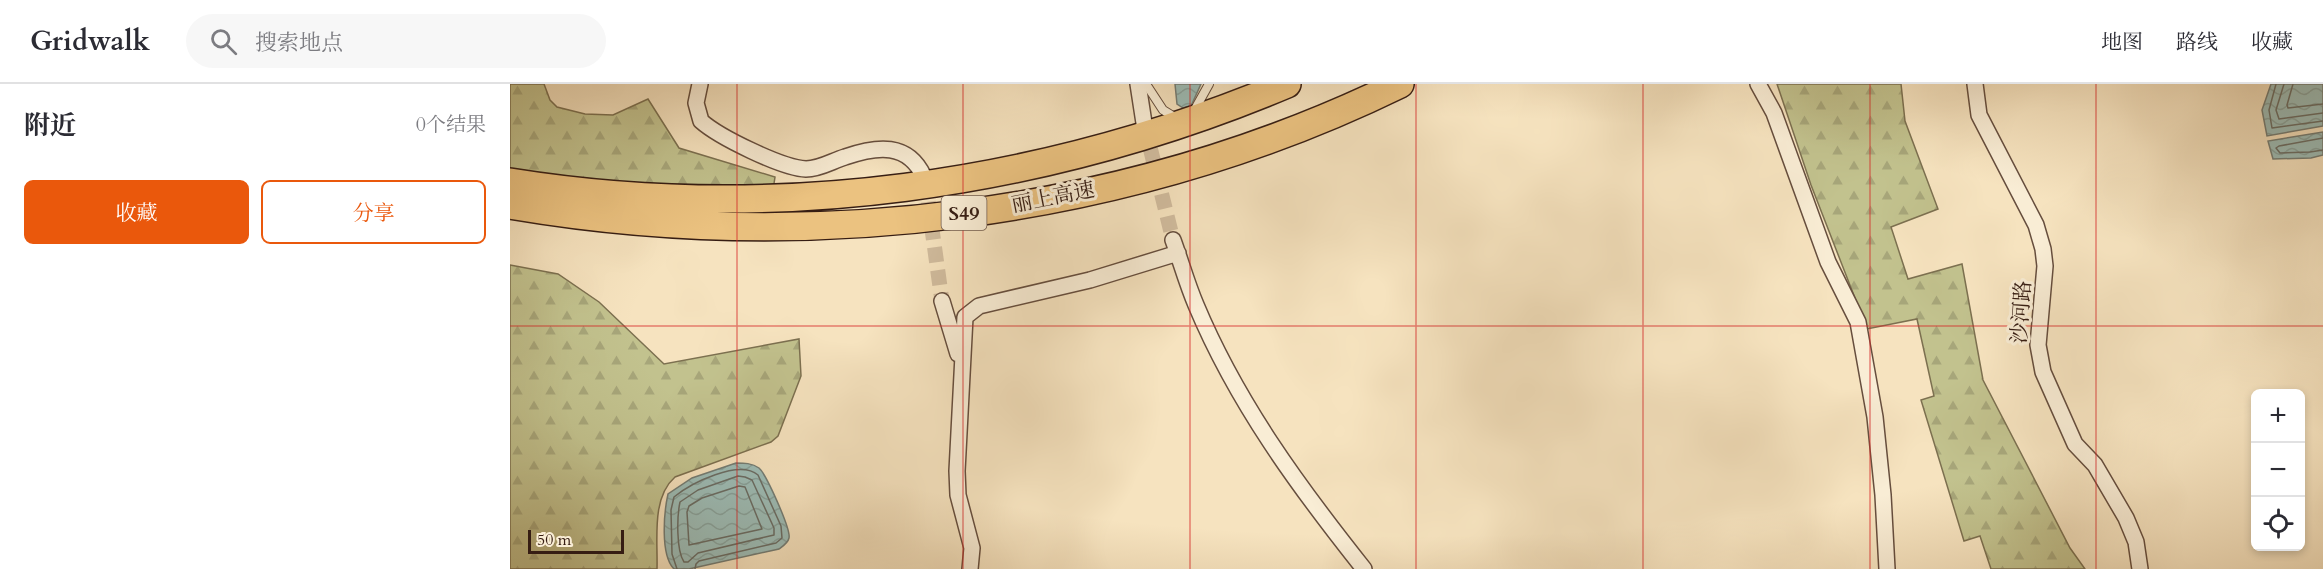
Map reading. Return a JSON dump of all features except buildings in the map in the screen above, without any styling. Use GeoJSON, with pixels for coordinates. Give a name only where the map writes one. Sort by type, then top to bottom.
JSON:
{"type":"FeatureCollection","features":[{"type":"Feature","properties":{"kind":"highway","name":"丽上高速"},"geometry":{"type":"LineString","coordinates":[[510,182],[584,192],[688,199],[792,198],[896,190],[999,173],[1101,150],[1200,118],[1287,84]]}},
{"type":"Feature","properties":{"kind":"highway","name":"丽上高速"},"geometry":{"type":"LineString","coordinates":[[510,205],[649,222],[747,226],[868,223],[977,211],[1085,192],[1191,164],[1294,129],[1400,84]]}},
{"type":"Feature","properties":{"kind":"street"},"geometry":{"type":"LineString","coordinates":[[700,84],[696,103],[701,121],[725,137],[783,164],[811,169],[846,156],[888,148],[905,154],[913,160],[924,177]]}},
{"type":"Feature","properties":{"kind":"street"},"geometry":{"type":"LineString","coordinates":[[1138,84],[1144,123]]}},
{"type":"Feature","properties":{"kind":"street"},"geometry":{"type":"LineString","coordinates":[[1758,84],[1774,113],[1826,255],[1858,322],[1875,417],[1883,495],[1887,569]]}},
{"type":"Feature","properties":{"kind":"street","name":"沙河路"},"geometry":{"type":"LineString","coordinates":[[1975,84],[1979,115],[2036,225],[2043,249],[2045,266],[2038,345],[2043,372],[2075,444],[2094,465],[2126,518],[2136,542],[2140,569]]}},
{"type":"Feature","properties":{"kind":"street"},"geometry":{"type":"LineString","coordinates":[[970,569],[972,548],[958,495],[957,471],[964,320],[979,306],[1090,280],[1176,247],[1205,326],[1253,417],[1296,482],[1364,569]]}},
{"type":"Feature","properties":{"kind":"street"},"geometry":{"type":"LineString","coordinates":[[942,301],[962,366]]}},
{"type":"Feature","properties":{"kind":"lane"},"geometry":{"type":"LineString","coordinates":[[1146,84],[1163,110],[1175,118],[1189,116],[1195,110],[1209,84]]}},
{"type":"Feature","properties":{"kind":"green space"},"geometry":{"type":"Polygon","coordinates":[[[510,84],[544,84],[550,100],[557,107],[585,114],[613,115],[648,99],[679,148],[775,177],[773,190],[510,176],[510,84]]]}},
{"type":"Feature","properties":{"kind":"green space"},"geometry":{"type":"Polygon","coordinates":[[[1777,84],[1901,84],[1905,121],[1938,209],[1891,227],[1908,279],[1962,264],[1983,380],[2070,548],[2085,569],[1991,569],[1980,536],[1964,541],[1921,400],[1934,396],[1917,319],[1867,329],[1811,185],[1777,84]]]}},
{"type":"Feature","properties":{"kind":"green space"},"geometry":{"type":"Polygon","coordinates":[[[510,265],[558,274],[599,302],[664,364],[799,339],[801,376],[778,436],[771,442],[675,477],[667,486],[662,496],[657,520],[657,569],[510,569],[510,265]]]}},
{"type":"Feature","properties":{"kind":"water"},"geometry":{"type":"Polygon","coordinates":[[[1175,84],[1201,84],[1191,106],[1183,108],[1177,104],[1175,84]]]}},
{"type":"Feature","properties":{"kind":"water"},"geometry":{"type":"Polygon","coordinates":[[[2271,84],[2323,84],[2323,126],[2267,136],[2262,110],[2271,84]]]}},
{"type":"Feature","properties":{"kind":"water"},"geometry":{"type":"Polygon","coordinates":[[[2323,132],[2323,155],[2311,158],[2273,159],[2268,141],[2323,132]]]}},
{"type":"Feature","properties":{"kind":"water"},"geometry":{"type":"Polygon","coordinates":[[[736,463],[754,465],[762,472],[786,524],[789,533],[788,541],[779,549],[689,569],[674,569],[665,544],[664,522],[668,494],[692,478],[736,463]]]}},
{"type":"Feature","properties":{"kind":"tunnel"},"geometry":{"type":"LineString","coordinates":[[1145,127],[1173,240]]}},
{"type":"Feature","properties":{"kind":"tunnel"},"geometry":{"type":"LineString","coordinates":[[925,179],[942,301]]}}]}
